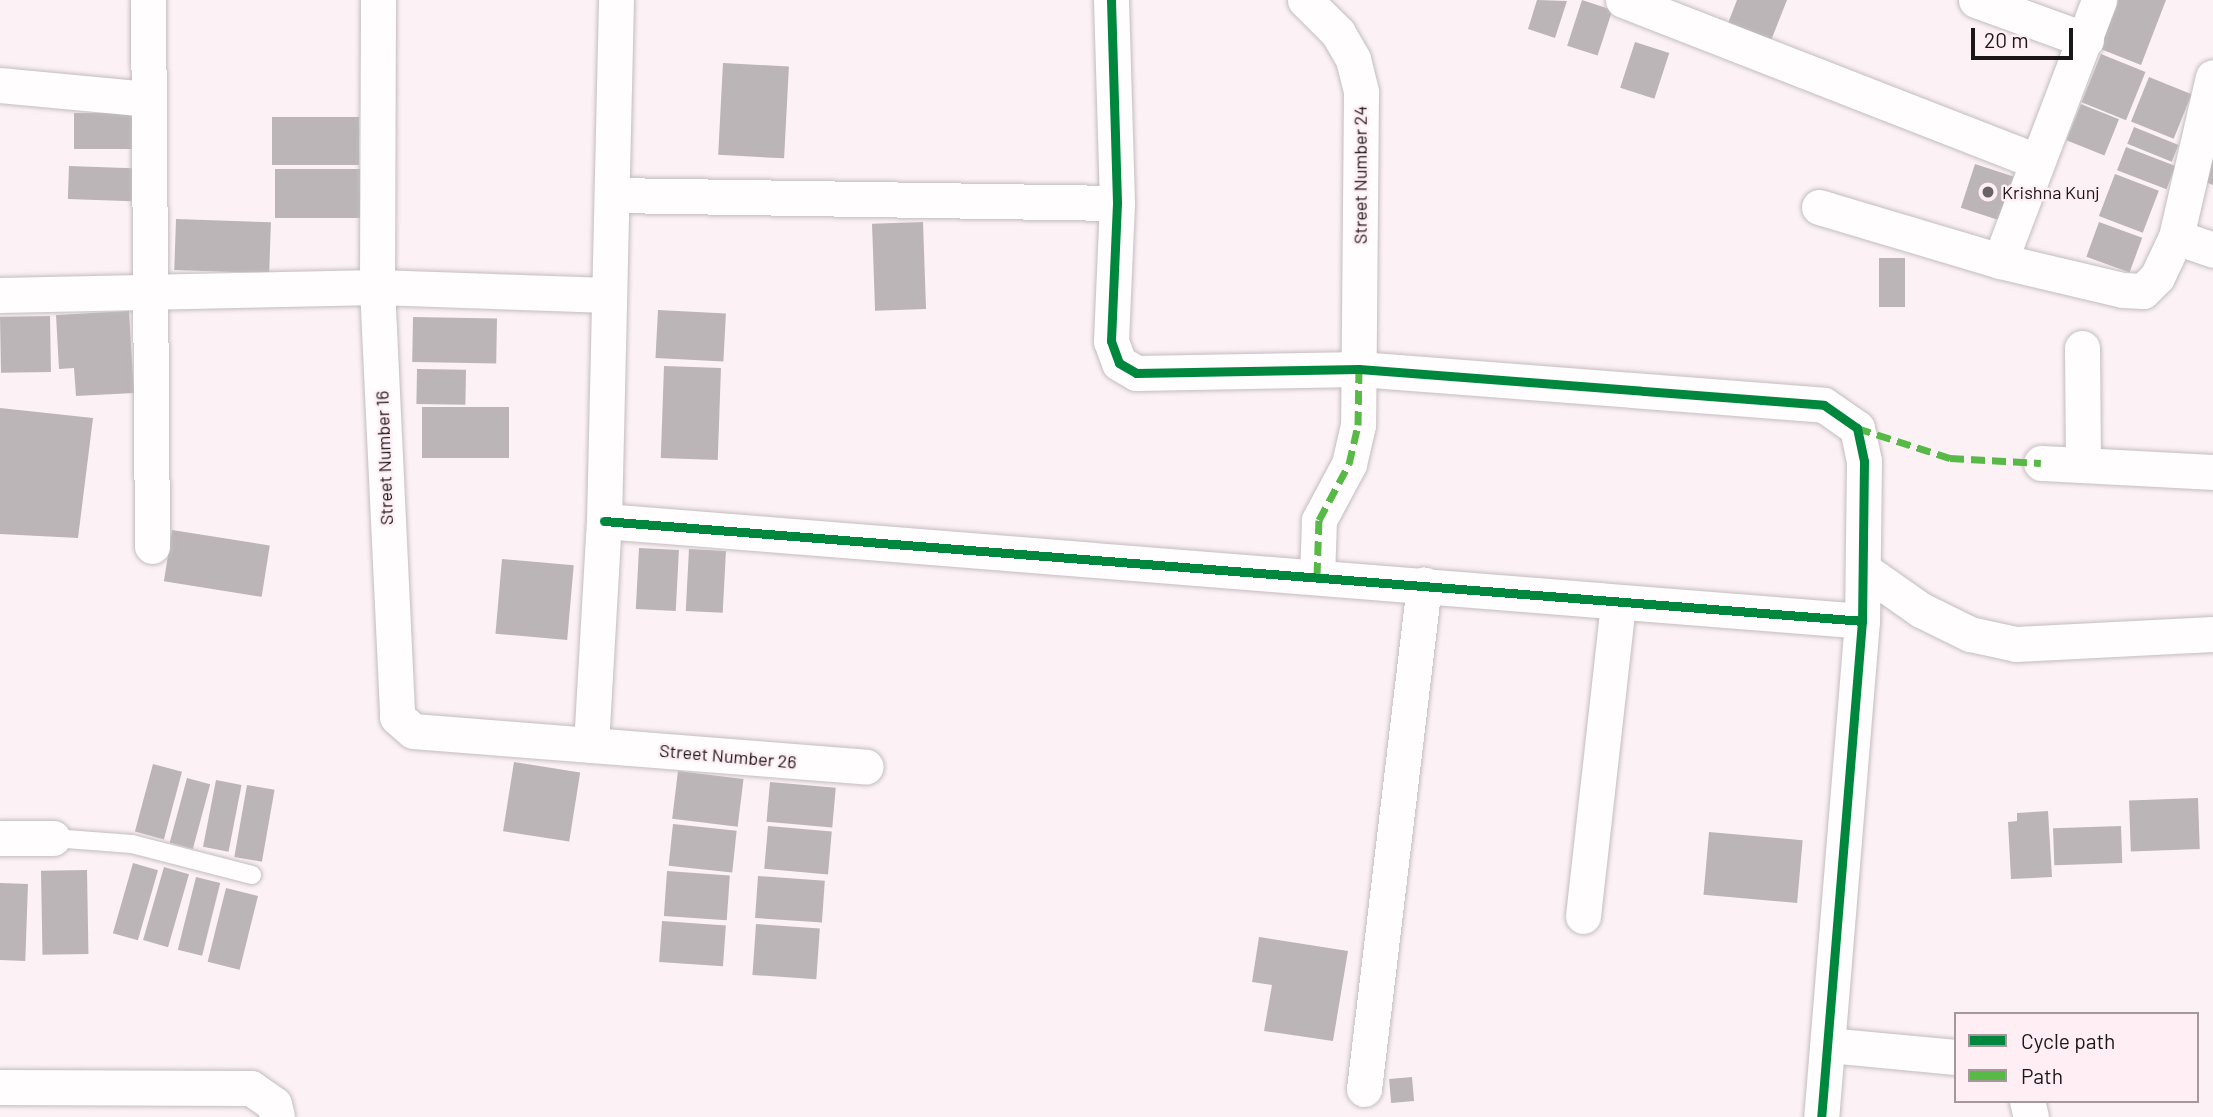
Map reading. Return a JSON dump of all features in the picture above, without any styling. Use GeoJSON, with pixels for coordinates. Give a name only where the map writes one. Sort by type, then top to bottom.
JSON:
{"type":"FeatureCollection","features":[{"type":"Feature","properties":{"kind":"street"},"geometry":{"type":"LineString","coordinates":[[148,0],[152,546]]}},
{"type":"Feature","properties":{"kind":"street","name":"Street Number 16"},"geometry":{"type":"LineString","coordinates":[[378,0],[377,287],[397,717],[413,731],[591,745]]}},
{"type":"Feature","properties":{"kind":"street"},"geometry":{"type":"LineString","coordinates":[[591,745],[604,521],[617,0]]}},
{"type":"Feature","properties":{"kind":"street"},"geometry":{"type":"LineString","coordinates":[[1111,0],[1117,203],[1111,341],[1119,363],[1136,373],[1359,369],[1824,405],[1857,428],[1864,461],[1862,621],[1821,1117]]}},
{"type":"Feature","properties":{"kind":"street","name":"Street Number 24"},"geometry":{"type":"LineString","coordinates":[[1305,0],[1338,33],[1353,59],[1361,92],[1359,425],[1349,464],[1319,520],[1317,576]]}},
{"type":"Feature","properties":{"kind":"street"},"geometry":{"type":"LineString","coordinates":[[1976,0],[2086,40]]}},
{"type":"Feature","properties":{"kind":"street"},"geometry":{"type":"LineString","coordinates":[[2000,261],[2099,0]]}},
{"type":"Feature","properties":{"kind":"street"},"geometry":{"type":"LineString","coordinates":[[1637,2],[2036,162]]}},
{"type":"Feature","properties":{"kind":"street"},"geometry":{"type":"LineString","coordinates":[[0,85],[148,99]]}},
{"type":"Feature","properties":{"kind":"street"},"geometry":{"type":"LineString","coordinates":[[1819,206],[2000,261],[2123,290],[2143,290],[2157,276],[2176,237],[2210,96]]}},
{"type":"Feature","properties":{"kind":"street"},"geometry":{"type":"LineString","coordinates":[[613,195],[1117,203]]}},
{"type":"Feature","properties":{"kind":"street"},"geometry":{"type":"LineString","coordinates":[[2176,237],[2213,250]]}},
{"type":"Feature","properties":{"kind":"street"},"geometry":{"type":"LineString","coordinates":[[0,295],[377,287],[608,295]]}},
{"type":"Feature","properties":{"kind":"street"},"geometry":{"type":"LineString","coordinates":[[2082,348],[2083,465]]}},
{"type":"Feature","properties":{"kind":"street"},"geometry":{"type":"LineString","coordinates":[[2041,463],[2213,472]]}},
{"type":"Feature","properties":{"kind":"street"},"geometry":{"type":"LineString","coordinates":[[604,521],[1424,584],[1618,603],[1862,621]]}},
{"type":"Feature","properties":{"kind":"street"},"geometry":{"type":"LineString","coordinates":[[1864,570],[1921,610],[1970,634],[2015,644],[2213,634]]}},
{"type":"Feature","properties":{"kind":"street"},"geometry":{"type":"LineString","coordinates":[[1364,1088],[1424,584]]}},
{"type":"Feature","properties":{"kind":"street"},"geometry":{"type":"LineString","coordinates":[[1583,916],[1618,603]]}},
{"type":"Feature","properties":{"kind":"street","name":"Street Number 26"},"geometry":{"type":"LineString","coordinates":[[591,745],[866,767]]}},
{"type":"Feature","properties":{"kind":"street"},"geometry":{"type":"LineString","coordinates":[[0,838],[53,838]]}},
{"type":"Feature","properties":{"kind":"street"},"geometry":{"type":"LineString","coordinates":[[1828,1045],[1954,1057]]}},
{"type":"Feature","properties":{"kind":"street"},"geometry":{"type":"LineString","coordinates":[[17,1097],[251,1088],[274,1104],[277,1117]]}},
{"type":"Feature","properties":{"kind":"lane"},"geometry":{"type":"LineString","coordinates":[[53,838],[132,844],[252,875]]}},
{"type":"Feature","properties":{"kind":"building"},"geometry":{"type":"Polygon","coordinates":[[[1537,0],[1567,1],[1555,38],[1528,29],[1537,0]]]}},
{"type":"Feature","properties":{"kind":"building"},"geometry":{"type":"Polygon","coordinates":[[[1582,0],[1612,10],[1598,56],[1567,46],[1582,0]]]}},
{"type":"Feature","properties":{"kind":"building"},"geometry":{"type":"Polygon","coordinates":[[[1737,0],[1787,0],[1768,48],[1725,31],[1737,0]]]}},
{"type":"Feature","properties":{"kind":"building"},"geometry":{"type":"Polygon","coordinates":[[[2117,0],[2166,0],[2141,65],[2098,48],[2117,0]]]}},
{"type":"Feature","properties":{"kind":"building"},"geometry":{"type":"Polygon","coordinates":[[[1635,42],[1669,53],[1654,99],[1620,88],[1635,42]]]}},
{"type":"Feature","properties":{"kind":"building"},"geometry":{"type":"Polygon","coordinates":[[[2101,54],[2146,72],[2126,120],[2082,102],[2101,54]]]}},
{"type":"Feature","properties":{"kind":"building"},"geometry":{"type":"Polygon","coordinates":[[[723,63],[789,66],[784,158],[718,155],[723,63]]]}},
{"type":"Feature","properties":{"kind":"building"},"geometry":{"type":"Polygon","coordinates":[[[2149,77],[2192,94],[2174,139],[2131,122],[2149,77]]]}},
{"type":"Feature","properties":{"kind":"building"},"geometry":{"type":"Polygon","coordinates":[[[2081,104],[2119,119],[2104,156],[2066,140],[2081,104]]]}},
{"type":"Feature","properties":{"kind":"building"},"geometry":{"type":"Polygon","coordinates":[[[74,113],[132,113],[132,149],[74,149],[74,113]]]}},
{"type":"Feature","properties":{"kind":"building"},"geometry":{"type":"Polygon","coordinates":[[[272,117],[359,117],[359,165],[272,165],[272,117]]]}},
{"type":"Feature","properties":{"kind":"building"},"geometry":{"type":"Polygon","coordinates":[[[2134,127],[2179,145],[2172,162],[2127,144],[2134,127]]]}},
{"type":"Feature","properties":{"kind":"building"},"geometry":{"type":"Polygon","coordinates":[[[2126,147],[2175,166],[2167,189],[2117,170],[2126,147]]]}},
{"type":"Feature","properties":{"kind":"building"},"geometry":{"type":"Polygon","coordinates":[[[2205,156],[2213,159],[2213,185],[2196,178],[2205,156]]]}},
{"type":"Feature","properties":{"kind":"building","name":"Krishna Kunj"},"geometry":{"type":"Polygon","coordinates":[[[1975,164],[2015,177],[2001,221],[1961,208],[1975,164]]]}},
{"type":"Feature","properties":{"kind":"building"},"geometry":{"type":"Polygon","coordinates":[[[69,166],[133,168],[132,201],[68,199],[69,166]]]}},
{"type":"Feature","properties":{"kind":"building"},"geometry":{"type":"Polygon","coordinates":[[[275,169],[363,169],[363,218],[275,218],[275,169]]]}},
{"type":"Feature","properties":{"kind":"building"},"geometry":{"type":"Polygon","coordinates":[[[2115,174],[2159,191],[2143,233],[2099,216],[2115,174]]]}},
{"type":"Feature","properties":{"kind":"building"},"geometry":{"type":"Polygon","coordinates":[[[176,219],[271,222],[269,273],[174,270],[176,219]]]}},
{"type":"Feature","properties":{"kind":"building"},"geometry":{"type":"Polygon","coordinates":[[[923,222],[926,309],[875,311],[872,224],[923,222]]]}},
{"type":"Feature","properties":{"kind":"building"},"geometry":{"type":"Polygon","coordinates":[[[2099,222],[2142,238],[2130,273],[2086,257],[2099,222]]]}},
{"type":"Feature","properties":{"kind":"building"},"geometry":{"type":"Polygon","coordinates":[[[1879,258],[1905,258],[1905,307],[1879,307],[1879,258]]]}},
{"type":"Feature","properties":{"kind":"building"},"geometry":{"type":"Polygon","coordinates":[[[658,310],[726,314],[723,361],[655,358],[658,310]]]}},
{"type":"Feature","properties":{"kind":"building"},"geometry":{"type":"Polygon","coordinates":[[[129,311],[134,393],[76,396],[74,368],[59,369],[56,315],[129,311]]]}},
{"type":"Feature","properties":{"kind":"building"},"geometry":{"type":"Polygon","coordinates":[[[50,316],[51,372],[1,373],[0,317],[50,316]]]}},
{"type":"Feature","properties":{"kind":"building"},"geometry":{"type":"Polygon","coordinates":[[[413,317],[497,318],[496,363],[412,362],[413,317]]]}},
{"type":"Feature","properties":{"kind":"building"},"geometry":{"type":"Polygon","coordinates":[[[664,366],[721,368],[718,460],[661,458],[664,366]]]}},
{"type":"Feature","properties":{"kind":"building"},"geometry":{"type":"Polygon","coordinates":[[[417,369],[466,370],[465,405],[416,404],[417,369]]]}},
{"type":"Feature","properties":{"kind":"building"},"geometry":{"type":"Polygon","coordinates":[[[422,407],[509,407],[509,458],[422,458],[422,407]]]}},
{"type":"Feature","properties":{"kind":"building"},"geometry":{"type":"Polygon","coordinates":[[[0,408],[93,418],[78,538],[0,534],[0,408]]]}},
{"type":"Feature","properties":{"kind":"building"},"geometry":{"type":"Polygon","coordinates":[[[172,530],[270,545],[262,597],[164,581],[172,530]]]}},
{"type":"Feature","properties":{"kind":"building"},"geometry":{"type":"Polygon","coordinates":[[[639,548],[679,550],[676,611],[636,609],[639,548]]]}},
{"type":"Feature","properties":{"kind":"building"},"geometry":{"type":"Polygon","coordinates":[[[689,549],[726,551],[723,613],[686,611],[689,549]]]}},
{"type":"Feature","properties":{"kind":"building"},"geometry":{"type":"Polygon","coordinates":[[[502,559],[574,565],[567,640],[495,634],[502,559]]]}},
{"type":"Feature","properties":{"kind":"building"},"geometry":{"type":"Polygon","coordinates":[[[514,762],[580,772],[569,842],[503,831],[514,762]]]}},
{"type":"Feature","properties":{"kind":"building"},"geometry":{"type":"Polygon","coordinates":[[[153,764],[182,772],[164,839],[135,832],[153,764]]]}},
{"type":"Feature","properties":{"kind":"building"},"geometry":{"type":"Polygon","coordinates":[[[678,771],[744,779],[738,827],[672,819],[678,771]]]}},
{"type":"Feature","properties":{"kind":"building"},"geometry":{"type":"Polygon","coordinates":[[[187,778],[210,784],[193,849],[170,843],[187,778]]]}},
{"type":"Feature","properties":{"kind":"building"},"geometry":{"type":"Polygon","coordinates":[[[216,780],[242,785],[229,852],[203,847],[216,780]]]}},
{"type":"Feature","properties":{"kind":"building"},"geometry":{"type":"Polygon","coordinates":[[[770,782],[836,788],[832,828],[767,822],[770,782]]]}},
{"type":"Feature","properties":{"kind":"building"},"geometry":{"type":"Polygon","coordinates":[[[247,785],[275,790],[262,862],[234,857],[247,785]]]}},
{"type":"Feature","properties":{"kind":"building"},"geometry":{"type":"Polygon","coordinates":[[[2198,798],[2200,849],[2131,851],[2129,800],[2198,798]]]}},
{"type":"Feature","properties":{"kind":"building"},"geometry":{"type":"Polygon","coordinates":[[[2048,811],[2052,877],[2011,879],[2008,822],[2017,821],[2017,813],[2048,811]]]}},
{"type":"Feature","properties":{"kind":"building"},"geometry":{"type":"Polygon","coordinates":[[[673,824],[737,831],[732,872],[669,866],[673,824]]]}},
{"type":"Feature","properties":{"kind":"building"},"geometry":{"type":"Polygon","coordinates":[[[768,826],[832,832],[828,874],[764,869],[768,826]]]}},
{"type":"Feature","properties":{"kind":"building"},"geometry":{"type":"Polygon","coordinates":[[[2121,826],[2122,863],[2054,865],[2053,828],[2121,826]]]}},
{"type":"Feature","properties":{"kind":"building"},"geometry":{"type":"Polygon","coordinates":[[[1709,832],[1803,840],[1797,903],[1704,895],[1709,832]]]}},
{"type":"Feature","properties":{"kind":"building"},"geometry":{"type":"Polygon","coordinates":[[[133,863],[158,870],[138,940],[113,933],[133,863]]]}},
{"type":"Feature","properties":{"kind":"building"},"geometry":{"type":"Polygon","coordinates":[[[164,867],[189,874],[168,947],[143,940],[164,867]]]}},
{"type":"Feature","properties":{"kind":"building"},"geometry":{"type":"Polygon","coordinates":[[[87,870],[88,954],[42,955],[41,871],[87,870]]]}},
{"type":"Feature","properties":{"kind":"building"},"geometry":{"type":"Polygon","coordinates":[[[667,871],[730,875],[727,920],[664,916],[667,871]]]}},
{"type":"Feature","properties":{"kind":"building"},"geometry":{"type":"Polygon","coordinates":[[[758,876],[825,881],[822,923],[755,918],[758,876]]]}},
{"type":"Feature","properties":{"kind":"building"},"geometry":{"type":"Polygon","coordinates":[[[196,877],[220,883],[202,956],[178,950],[196,877]]]}},
{"type":"Feature","properties":{"kind":"building"},"geometry":{"type":"Polygon","coordinates":[[[0,883],[28,884],[25,961],[0,960],[0,883]]]}},
{"type":"Feature","properties":{"kind":"building"},"geometry":{"type":"Polygon","coordinates":[[[226,888],[258,896],[240,970],[208,962],[226,888]]]}},
{"type":"Feature","properties":{"kind":"building"},"geometry":{"type":"Polygon","coordinates":[[[662,921],[726,925],[723,966],[659,962],[662,921]]]}},
{"type":"Feature","properties":{"kind":"building"},"geometry":{"type":"Polygon","coordinates":[[[756,924],[820,928],[816,979],[752,975],[756,924]]]}},
{"type":"Feature","properties":{"kind":"building"},"geometry":{"type":"Polygon","coordinates":[[[1259,937],[1348,951],[1333,1041],[1264,1031],[1272,985],[1252,982],[1259,937]]]}},
{"type":"Feature","properties":{"kind":"building"},"geometry":{"type":"Polygon","coordinates":[[[1412,1077],[1414,1101],[1391,1103],[1389,1079],[1412,1077]]]}},
{"type":"Feature","properties":{"kind":"marked path"},"geometry":{"type":"LineString","coordinates":[[1317,576],[1319,520],[1349,464],[1358,425],[1359,369]]}},
{"type":"Feature","properties":{"kind":"marked path"},"geometry":{"type":"LineString","coordinates":[[1857,428],[1950,458],[2041,463]]}},
{"type":"Feature","properties":{"kind":"cycle path"},"geometry":{"type":"LineString","coordinates":[[1111,0],[1117,203],[1111,341],[1119,363],[1136,373],[1359,369],[1824,405],[1857,428],[1864,461],[1862,621],[1821,1117]]}},
{"type":"Feature","properties":{"kind":"cycle path"},"geometry":{"type":"LineString","coordinates":[[604,521],[1862,621]]}},
{"type":"Feature","properties":{"kind":"place","name":"Krishna Kunj"},"geometry":{"type":"Point","coordinates":[1988,192]}}]}
